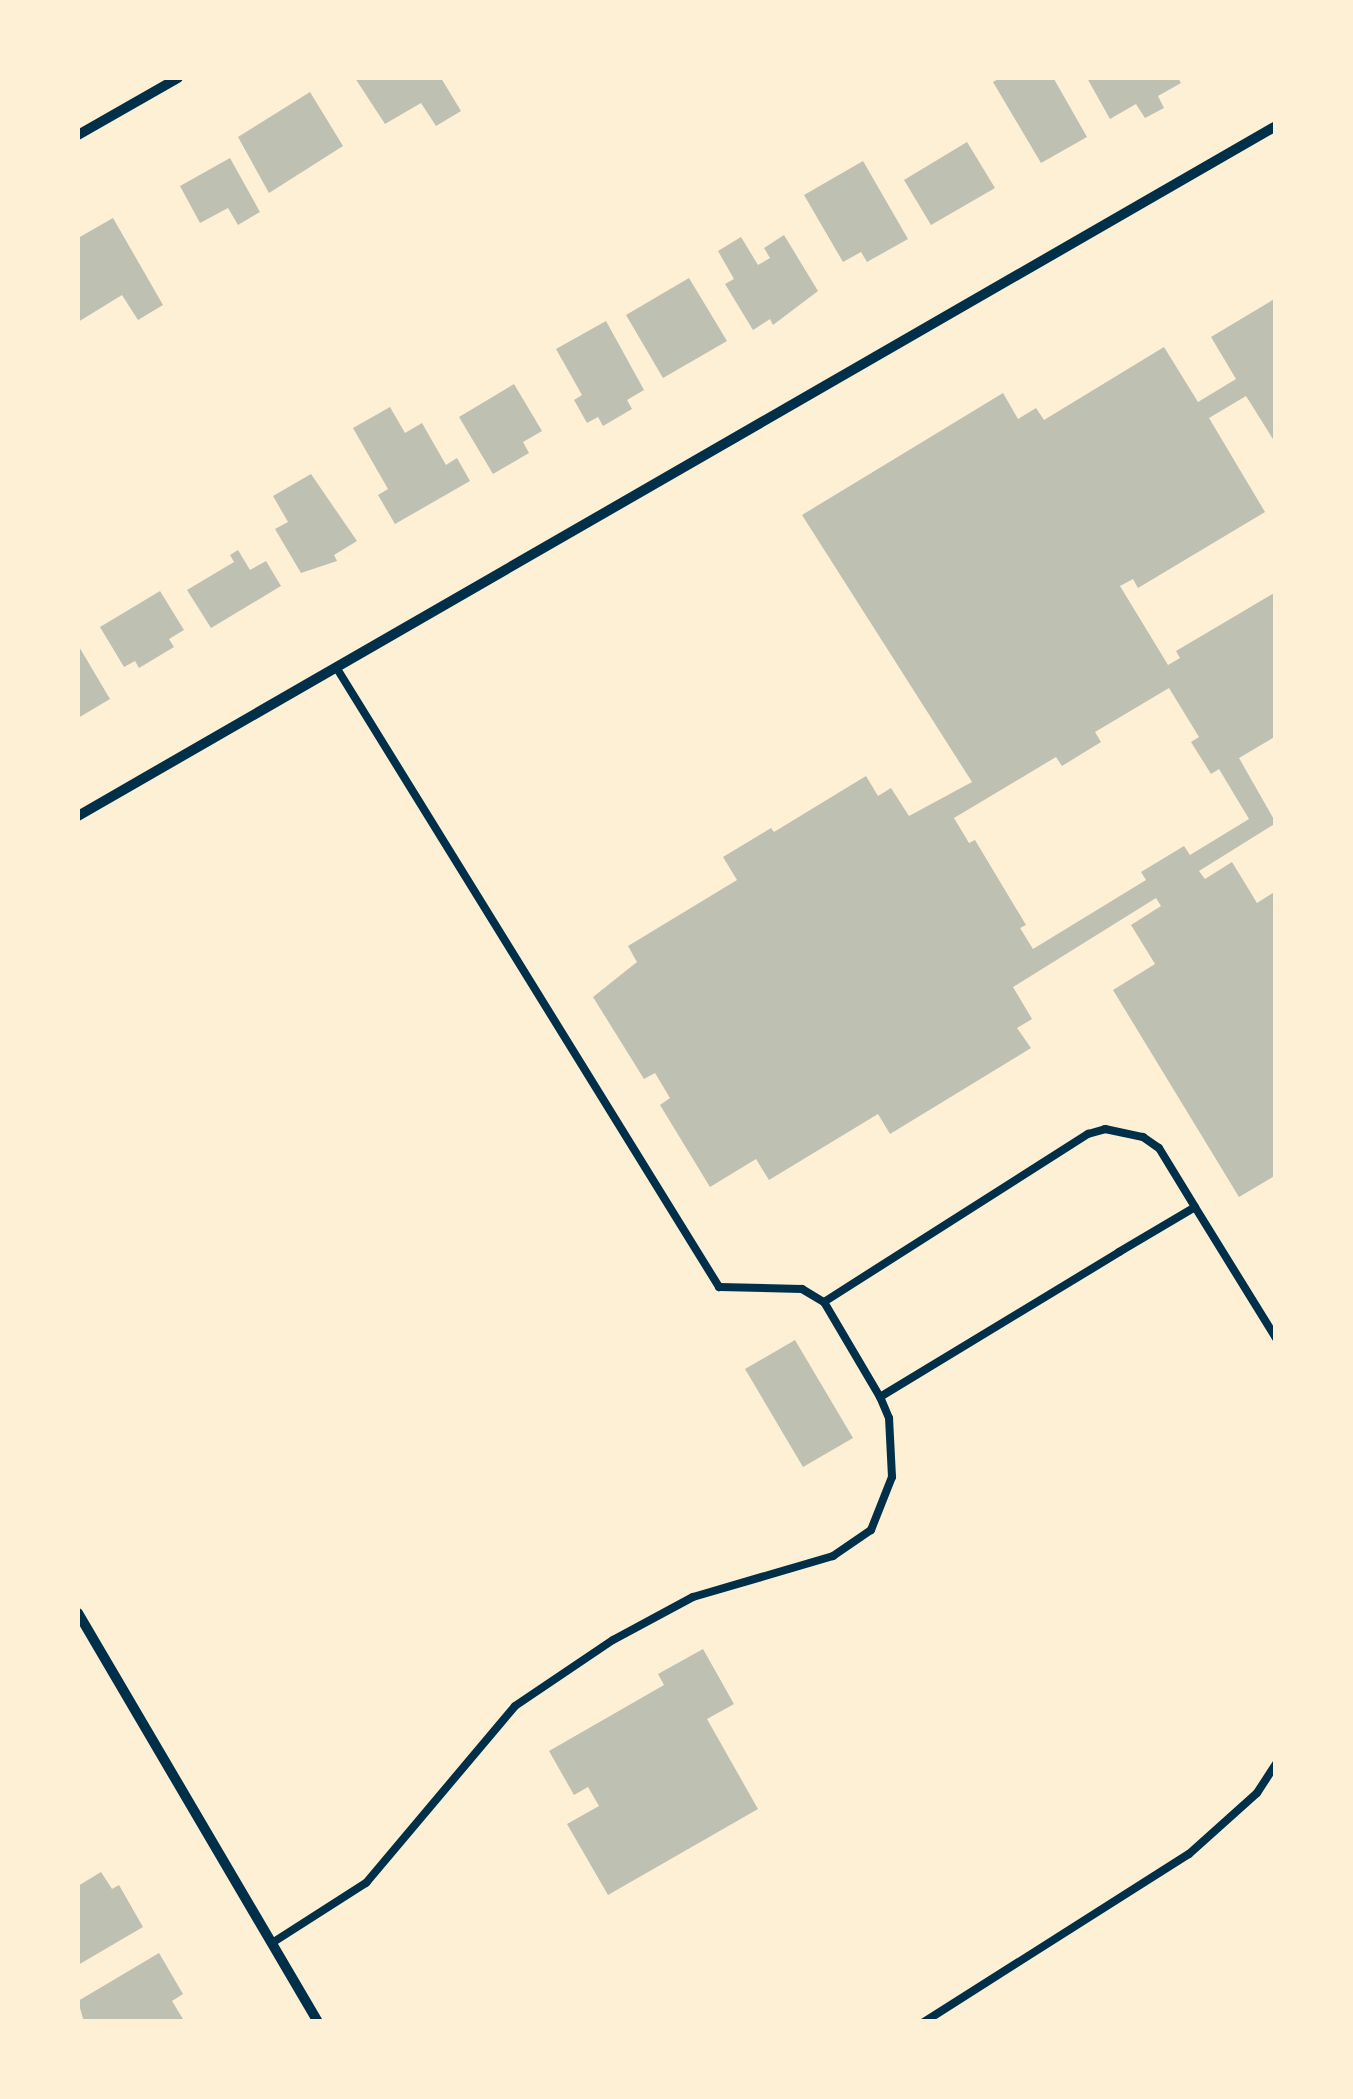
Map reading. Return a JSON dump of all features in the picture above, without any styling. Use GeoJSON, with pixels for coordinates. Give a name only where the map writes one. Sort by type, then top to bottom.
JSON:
{"type":"FeatureCollection","features":[{"type":"Feature","properties":{"kind":"street"},"geometry":{"type":"LineString","coordinates":[[78,135],[178,78]]}},
{"type":"Feature","properties":{"kind":"street"},"geometry":{"type":"LineString","coordinates":[[78,816],[1276,126]]}},
{"type":"Feature","properties":{"kind":"street"},"geometry":{"type":"LineString","coordinates":[[78,1613],[318,2022]]}},
{"type":"Feature","properties":{"kind":"lane"},"geometry":{"type":"LineString","coordinates":[[272,1943],[366,1883],[515,1706],[613,1640],[694,1598],[833,1556],[870,1530],[892,1477],[889,1418],[824,1302],[802,1289],[719,1287],[336,667]]}},
{"type":"Feature","properties":{"kind":"lane"},"geometry":{"type":"LineString","coordinates":[[824,1302],[1105,1129],[1144,1138],[1159,1148],[1276,1338]]}},
{"type":"Feature","properties":{"kind":"lane"},"geometry":{"type":"LineString","coordinates":[[880,1397],[1195,1207]]}},
{"type":"Feature","properties":{"kind":"lane"},"geometry":{"type":"LineString","coordinates":[[924,2022],[1189,1854],[1256,1793],[1276,1764]]}},
{"type":"Feature","properties":{"kind":"building"},"geometry":{"type":"Polygon","coordinates":[[[355,78],[441,78],[461,111],[436,126],[421,103],[385,124],[355,78]]]}},
{"type":"Feature","properties":{"kind":"building"},"geometry":{"type":"Polygon","coordinates":[[[1000,78],[1054,79],[1087,137],[1041,163],[993,82],[1000,78]]]}},
{"type":"Feature","properties":{"kind":"building"},"geometry":{"type":"Polygon","coordinates":[[[1087,78],[1178,78],[1181,83],[1158,96],[1164,108],[1145,118],[1136,104],[1110,119],[1087,78]]]}},
{"type":"Feature","properties":{"kind":"building"},"geometry":{"type":"Polygon","coordinates":[[[310,92],[343,146],[269,193],[238,137],[310,92]]]}},
{"type":"Feature","properties":{"kind":"building"},"geometry":{"type":"Polygon","coordinates":[[[967,142],[995,188],[931,225],[904,180],[967,142]]]}},
{"type":"Feature","properties":{"kind":"building"},"geometry":{"type":"Polygon","coordinates":[[[230,158],[260,212],[238,225],[228,208],[200,223],[180,186],[230,158]]]}},
{"type":"Feature","properties":{"kind":"building"},"geometry":{"type":"Polygon","coordinates":[[[863,161],[908,239],[867,262],[861,252],[843,262],[804,195],[863,161]]]}},
{"type":"Feature","properties":{"kind":"building"},"geometry":{"type":"Polygon","coordinates":[[[113,218],[163,305],[138,320],[122,295],[78,322],[78,238],[113,218]]]}},
{"type":"Feature","properties":{"kind":"building"},"geometry":{"type":"Polygon","coordinates":[[[784,235],[818,291],[773,325],[770,319],[753,330],[725,284],[734,279],[718,251],[741,237],[758,265],[770,258],[764,248],[784,235]]]}},
{"type":"Feature","properties":{"kind":"building"},"geometry":{"type":"Polygon","coordinates":[[[689,278],[727,341],[663,378],[626,315],[689,278]]]}},
{"type":"Feature","properties":{"kind":"building"},"geometry":{"type":"Polygon","coordinates":[[[1276,298],[1276,444],[1246,396],[1209,418],[1265,512],[1138,588],[1133,579],[1120,586],[1168,665],[1180,658],[1176,651],[1276,592],[1276,736],[1239,758],[1276,823],[1199,871],[1205,879],[1232,862],[1257,903],[1276,891],[1276,1175],[1239,1197],[1113,990],[1155,964],[1131,925],[1161,906],[1156,898],[1013,987],[1032,1019],[1017,1028],[1031,1048],[890,1134],[878,1114],[769,1180],[756,1159],[710,1187],[660,1105],[670,1098],[655,1073],[644,1079],[593,997],[637,962],[628,946],[737,880],[723,857],[771,828],[774,832],[866,776],[878,796],[891,788],[909,816],[972,782],[802,515],[1003,393],[1018,419],[1036,408],[1044,420],[1164,347],[1198,402],[1236,379],[1211,337],[1276,298]],[[1169,688],[1095,732],[1101,742],[1062,766],[1056,757],[954,818],[969,843],[975,840],[1026,925],[1020,928],[1033,949],[1146,880],[1141,872],[1184,846],[1190,855],[1249,819],[1219,769],[1211,774],[1191,742],[1199,737],[1169,688]]]}},
{"type":"Feature","properties":{"kind":"building"},"geometry":{"type":"Polygon","coordinates":[[[606,321],[644,390],[627,400],[632,409],[603,426],[598,417],[587,423],[574,400],[582,395],[556,349],[606,321]]]}},
{"type":"Feature","properties":{"kind":"building"},"geometry":{"type":"Polygon","coordinates":[[[514,384],[542,431],[523,442],[529,453],[493,474],[459,417],[514,384]]]}},
{"type":"Feature","properties":{"kind":"building"},"geometry":{"type":"Polygon","coordinates":[[[390,407],[405,433],[422,423],[446,465],[457,458],[470,481],[395,524],[378,495],[388,489],[353,428],[390,407]]]}},
{"type":"Feature","properties":{"kind":"building"},"geometry":{"type":"Polygon","coordinates":[[[311,474],[357,541],[334,555],[337,561],[301,573],[275,529],[288,522],[273,496],[311,474]]]}},
{"type":"Feature","properties":{"kind":"building"},"geometry":{"type":"Polygon","coordinates":[[[238,550],[250,570],[266,561],[281,586],[211,628],[187,590],[234,562],[230,555],[238,550]]]}},
{"type":"Feature","properties":{"kind":"building"},"geometry":{"type":"Polygon","coordinates":[[[160,591],[184,630],[169,639],[174,647],[139,668],[135,661],[124,667],[100,627],[160,591]]]}},
{"type":"Feature","properties":{"kind":"building"},"geometry":{"type":"Polygon","coordinates":[[[78,645],[110,699],[78,718],[78,645]]]}},
{"type":"Feature","properties":{"kind":"building"},"geometry":{"type":"Polygon","coordinates":[[[795,1340],[853,1438],[803,1467],[745,1369],[795,1340]]]}},
{"type":"Feature","properties":{"kind":"building"},"geometry":{"type":"Polygon","coordinates":[[[703,1649],[734,1704],[707,1719],[758,1809],[608,1895],[567,1824],[599,1806],[588,1787],[574,1795],[549,1751],[664,1685],[658,1674],[703,1649]]]}},
{"type":"Feature","properties":{"kind":"building"},"geometry":{"type":"Polygon","coordinates":[[[101,1872],[112,1889],[119,1885],[143,1927],[78,1965],[78,1886],[101,1872]]]}},
{"type":"Feature","properties":{"kind":"building"},"geometry":{"type":"Polygon","coordinates":[[[159,1953],[183,1994],[172,2001],[183,2019],[84,2022],[78,2001],[159,1953]]]}}]}
